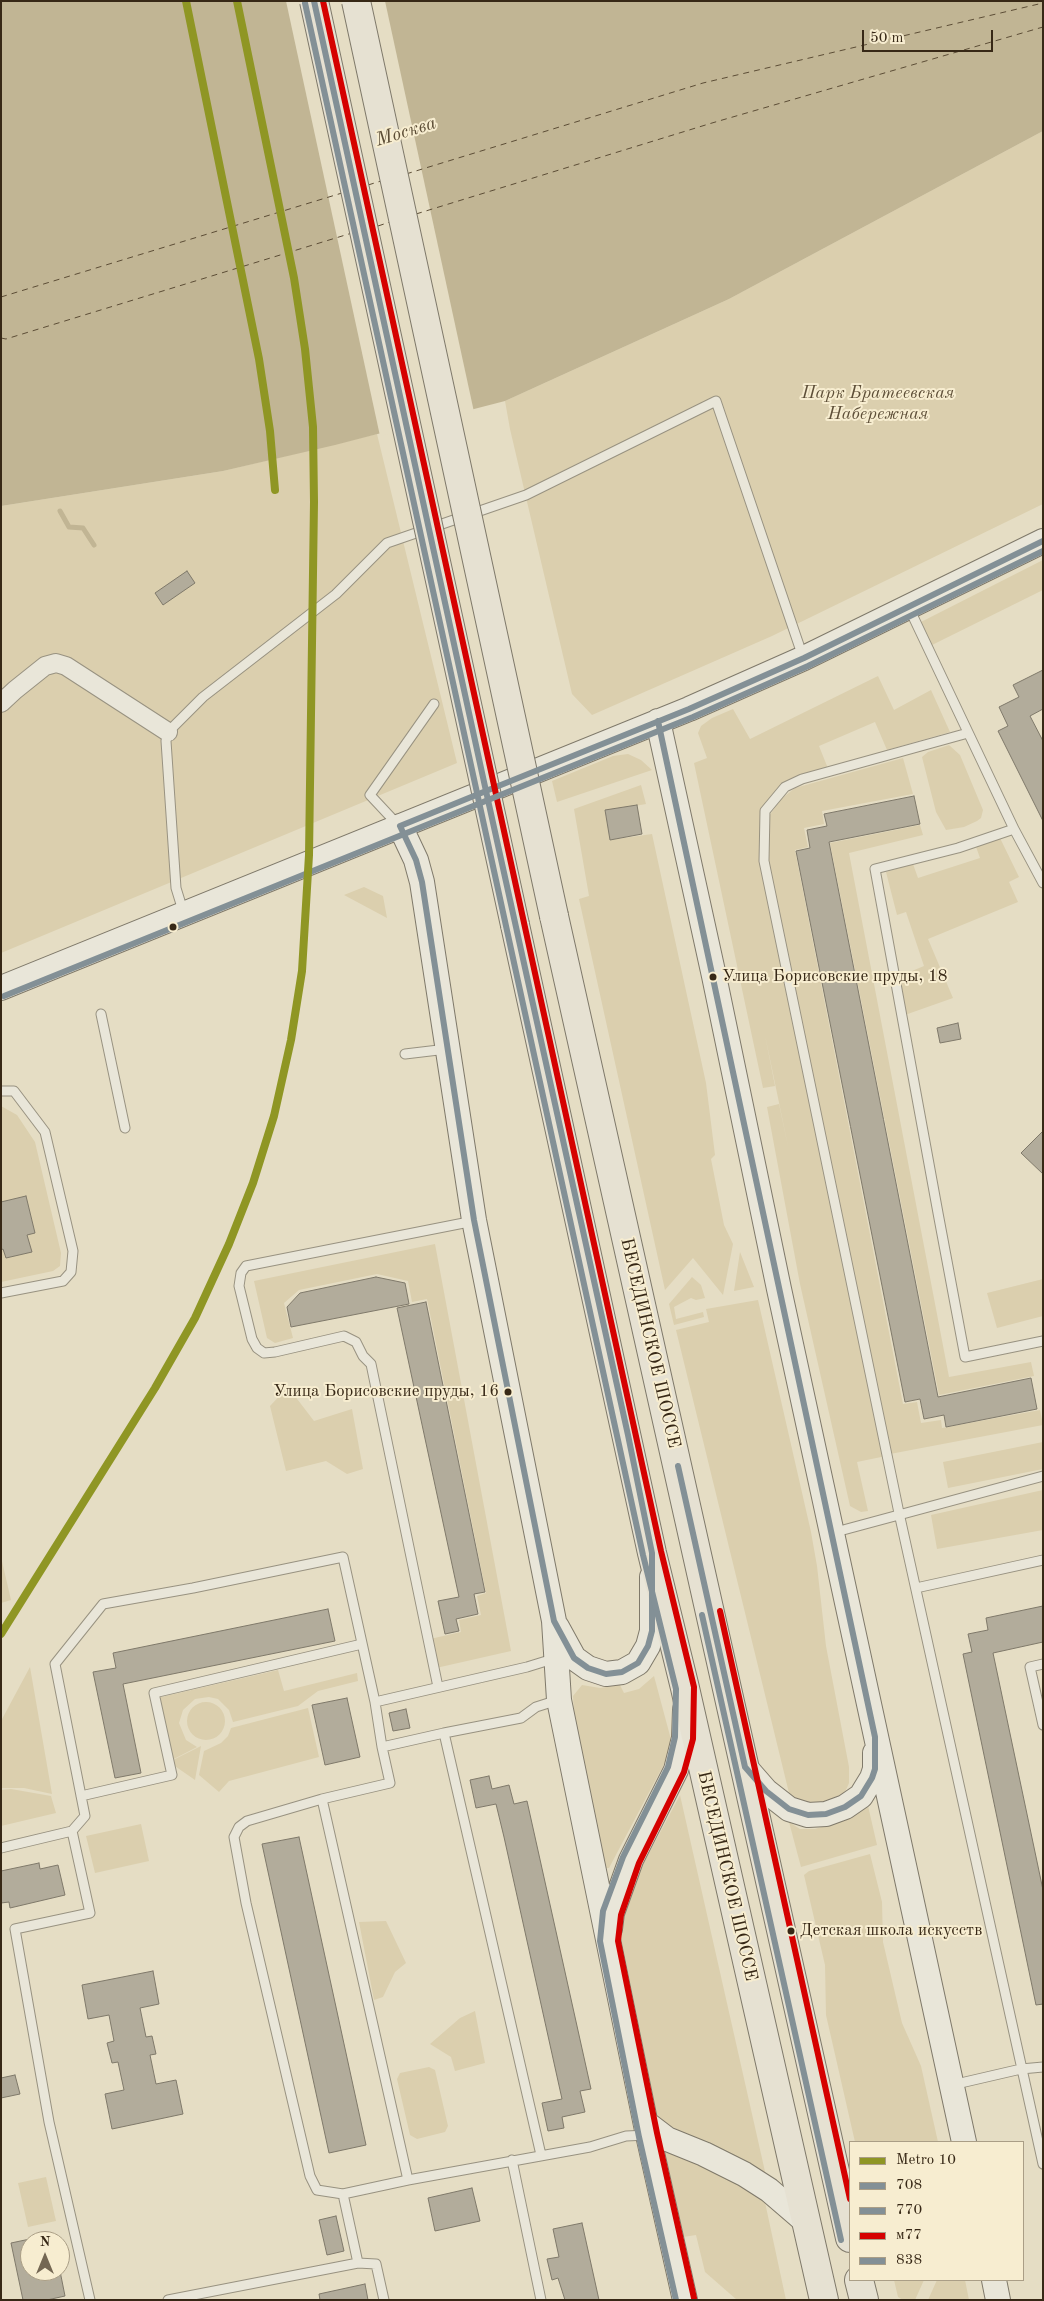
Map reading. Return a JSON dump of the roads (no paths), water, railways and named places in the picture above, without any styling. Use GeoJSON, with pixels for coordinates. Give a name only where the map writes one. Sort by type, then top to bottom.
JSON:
{"type":"FeatureCollection","features":[{"type":"Feature","properties":{"kind":"main road","name":"БЕСЕДИНСКОЕ ШОССЕ"},"geometry":{"type":"LineString","coordinates":[[314,1],[652,1553],[685,1688],[824,2300]]}},
{"type":"Feature","properties":{"kind":"main road","name":"БЕСЕДИНСКОЕ ШОССЕ"},"geometry":{"type":"LineString","coordinates":[[356,1],[554,916],[849,2234]]}},
{"type":"Feature","properties":{"kind":"main road"},"geometry":{"type":"LineString","coordinates":[[1,988],[658,721],[804,658],[1043,541]]}},
{"type":"Feature","properties":{"kind":"main road"},"geometry":{"type":"LineString","coordinates":[[658,721],[712,966],[831,1533],[964,2141]]}},
{"type":"Feature","properties":{"kind":"main road"},"geometry":{"type":"LineString","coordinates":[[400,826],[416,860],[422,882],[474,1220],[554,1621],[559,1700],[647,2129],[685,2300]]}},
{"type":"Feature","properties":{"kind":"main road"},"geometry":{"type":"LineString","coordinates":[[554,1621],[574,1658],[588,1668],[606,1674],[622,1672],[638,1662],[648,1646],[652,1631],[652,1553]]}},
{"type":"Feature","properties":{"kind":"main road"},"geometry":{"type":"LineString","coordinates":[[609,1941],[612,1913],[631,1860],[676,1770],[684,1738],[685,1688]]}},
{"type":"Feature","properties":{"kind":"main road"},"geometry":{"type":"LineString","coordinates":[[745,1767],[766,1791],[789,1809],[808,1815],[826,1814],[845,1807],[861,1796],[872,1778],[875,1768],[875,1737]]}},
{"type":"Feature","properties":{"kind":"main road"},"geometry":{"type":"LineString","coordinates":[[647,2129],[704,2154],[753,2179],[782,2199],[805,2221]]}},
{"type":"Feature","properties":{"kind":"main road"},"geometry":{"type":"LineString","coordinates":[[859,2281],[864,2300]]}},
{"type":"Feature","properties":{"kind":"main road"},"geometry":{"type":"LineString","coordinates":[[994,2281],[998,2300]]}},
{"type":"Feature","properties":{"kind":"street"},"geometry":{"type":"LineString","coordinates":[[1,703],[45,666],[56,663],[66,666],[168,732]]}},
{"type":"Feature","properties":{"kind":"lane"},"geometry":{"type":"LineString","coordinates":[[184,914],[176,888],[166,741],[168,732],[203,697],[336,594],[387,543],[526,494],[716,401],[804,658]]}},
{"type":"Feature","properties":{"kind":"lane"},"geometry":{"type":"LineString","coordinates":[[909,608],[1014,829],[1043,884]]}},
{"type":"Feature","properties":{"kind":"lane"},"geometry":{"type":"LineString","coordinates":[[400,826],[370,795],[434,704]]}},
{"type":"Feature","properties":{"kind":"lane"},"geometry":{"type":"LineString","coordinates":[[968,732],[802,779],[785,787],[766,810],[764,861],[899,1513],[1043,2164]]}},
{"type":"Feature","properties":{"kind":"lane"},"geometry":{"type":"LineString","coordinates":[[1014,829],[958,848],[876,869],[965,1357],[1043,1340]]}},
{"type":"Feature","properties":{"kind":"lane"},"geometry":{"type":"LineString","coordinates":[[101,1014],[125,1128]]}},
{"type":"Feature","properties":{"kind":"lane"},"geometry":{"type":"LineString","coordinates":[[405,1054],[448,1049]]}},
{"type":"Feature","properties":{"kind":"lane"},"geometry":{"type":"LineString","coordinates":[[1,1091],[14,1091],[46,1132],[73,1251],[71,1272],[63,1281],[1,1293]]}},
{"type":"Feature","properties":{"kind":"lane"},"geometry":{"type":"LineString","coordinates":[[438,1687],[371,1364],[363,1356],[356,1342],[344,1336],[264,1353],[257,1348],[252,1339],[239,1286],[241,1273],[246,1266],[474,1220]]}},
{"type":"Feature","properties":{"kind":"lane"},"geometry":{"type":"LineString","coordinates":[[831,1533],[899,1513],[1043,1476]]}},
{"type":"Feature","properties":{"kind":"lane"},"geometry":{"type":"LineString","coordinates":[[1,1848],[72,1831],[85,1816],[55,1664],[103,1604],[193,1588],[343,1557],[375,1702],[390,1784],[322,1799],[248,1821],[239,1827],[234,1837],[246,1903],[310,2176],[317,2190],[343,2194],[512,2160],[590,2147],[647,2129]]}},
{"type":"Feature","properties":{"kind":"lane"},"geometry":{"type":"LineString","coordinates":[[916,1588],[1043,1560]]}},
{"type":"Feature","properties":{"kind":"lane"},"geometry":{"type":"LineString","coordinates":[[81,1796],[172,1775],[154,1693],[362,1644]]}},
{"type":"Feature","properties":{"kind":"lane"},"geometry":{"type":"LineString","coordinates":[[375,1702],[528,1667],[556,1658]]}},
{"type":"Feature","properties":{"kind":"lane"},"geometry":{"type":"LineString","coordinates":[[1043,1664],[1030,1667],[1043,1725]]}},
{"type":"Feature","properties":{"kind":"lane"},"geometry":{"type":"LineString","coordinates":[[382,1747],[521,1718],[536,1707],[559,1700]]}},
{"type":"Feature","properties":{"kind":"lane"},"geometry":{"type":"LineString","coordinates":[[444,1733],[540,2156]]}},
{"type":"Feature","properties":{"kind":"lane"},"geometry":{"type":"LineString","coordinates":[[322,1799],[408,2180]]}},
{"type":"Feature","properties":{"kind":"lane"},"geometry":{"type":"LineString","coordinates":[[72,1831],[90,1912],[15,1929],[50,2122],[90,2300]]}},
{"type":"Feature","properties":{"kind":"lane"},"geometry":{"type":"LineString","coordinates":[[951,2085],[1022,2069],[1043,2067]]}},
{"type":"Feature","properties":{"kind":"lane"},"geometry":{"type":"LineString","coordinates":[[512,2160],[541,2300]]}},
{"type":"Feature","properties":{"kind":"lane"},"geometry":{"type":"LineString","coordinates":[[343,2194],[358,2263]]}},
{"type":"Feature","properties":{"kind":"lane"},"geometry":{"type":"LineString","coordinates":[[168,2300],[358,2263],[376,2264],[384,2300]]}},
{"type":"Feature","properties":{"kind":"water","name":"Москва"},"geometry":{"type":"Polygon","coordinates":[[[1,1],[1043,1],[1043,131],[729,299],[505,401],[335,445],[223,471],[1,506],[1,1]]]}},
{"type":"Feature","properties":{"kind":"waterway"},"geometry":{"type":"LineString","coordinates":[[60,511],[69,527],[83,528],[94,545]]}},
{"type":"Feature","properties":{"kind":"metro line","name":"10"},"geometry":{"type":"LineString","coordinates":[[186,1],[259,359],[270,431],[275,490]]}},
{"type":"Feature","properties":{"kind":"metro line","name":"10"},"geometry":{"type":"LineString","coordinates":[[1,1634],[155,1388],[195,1318],[229,1244],[253,1183],[274,1116],[291,1040],[302,971],[309,855],[314,502],[313,427],[305,349],[294,278],[237,1]]}},
{"type":"Feature","properties":{"kind":"place","name":"Улица Борисовские пруды, 18"},"geometry":{"type":"Point","coordinates":[713,977]}},
{"type":"Feature","properties":{"kind":"place","name":"Улица Борисовские пруды, 16"},"geometry":{"type":"Point","coordinates":[508,1392]}},
{"type":"Feature","properties":{"kind":"place","name":"Детская школа искусств"},"geometry":{"type":"Point","coordinates":[791,1931]}},
{"type":"Feature","properties":{"kind":"park label","name":"Парк Братеевская Набережная"},"geometry":{"type":"Point","coordinates":[878,403]}}]}
